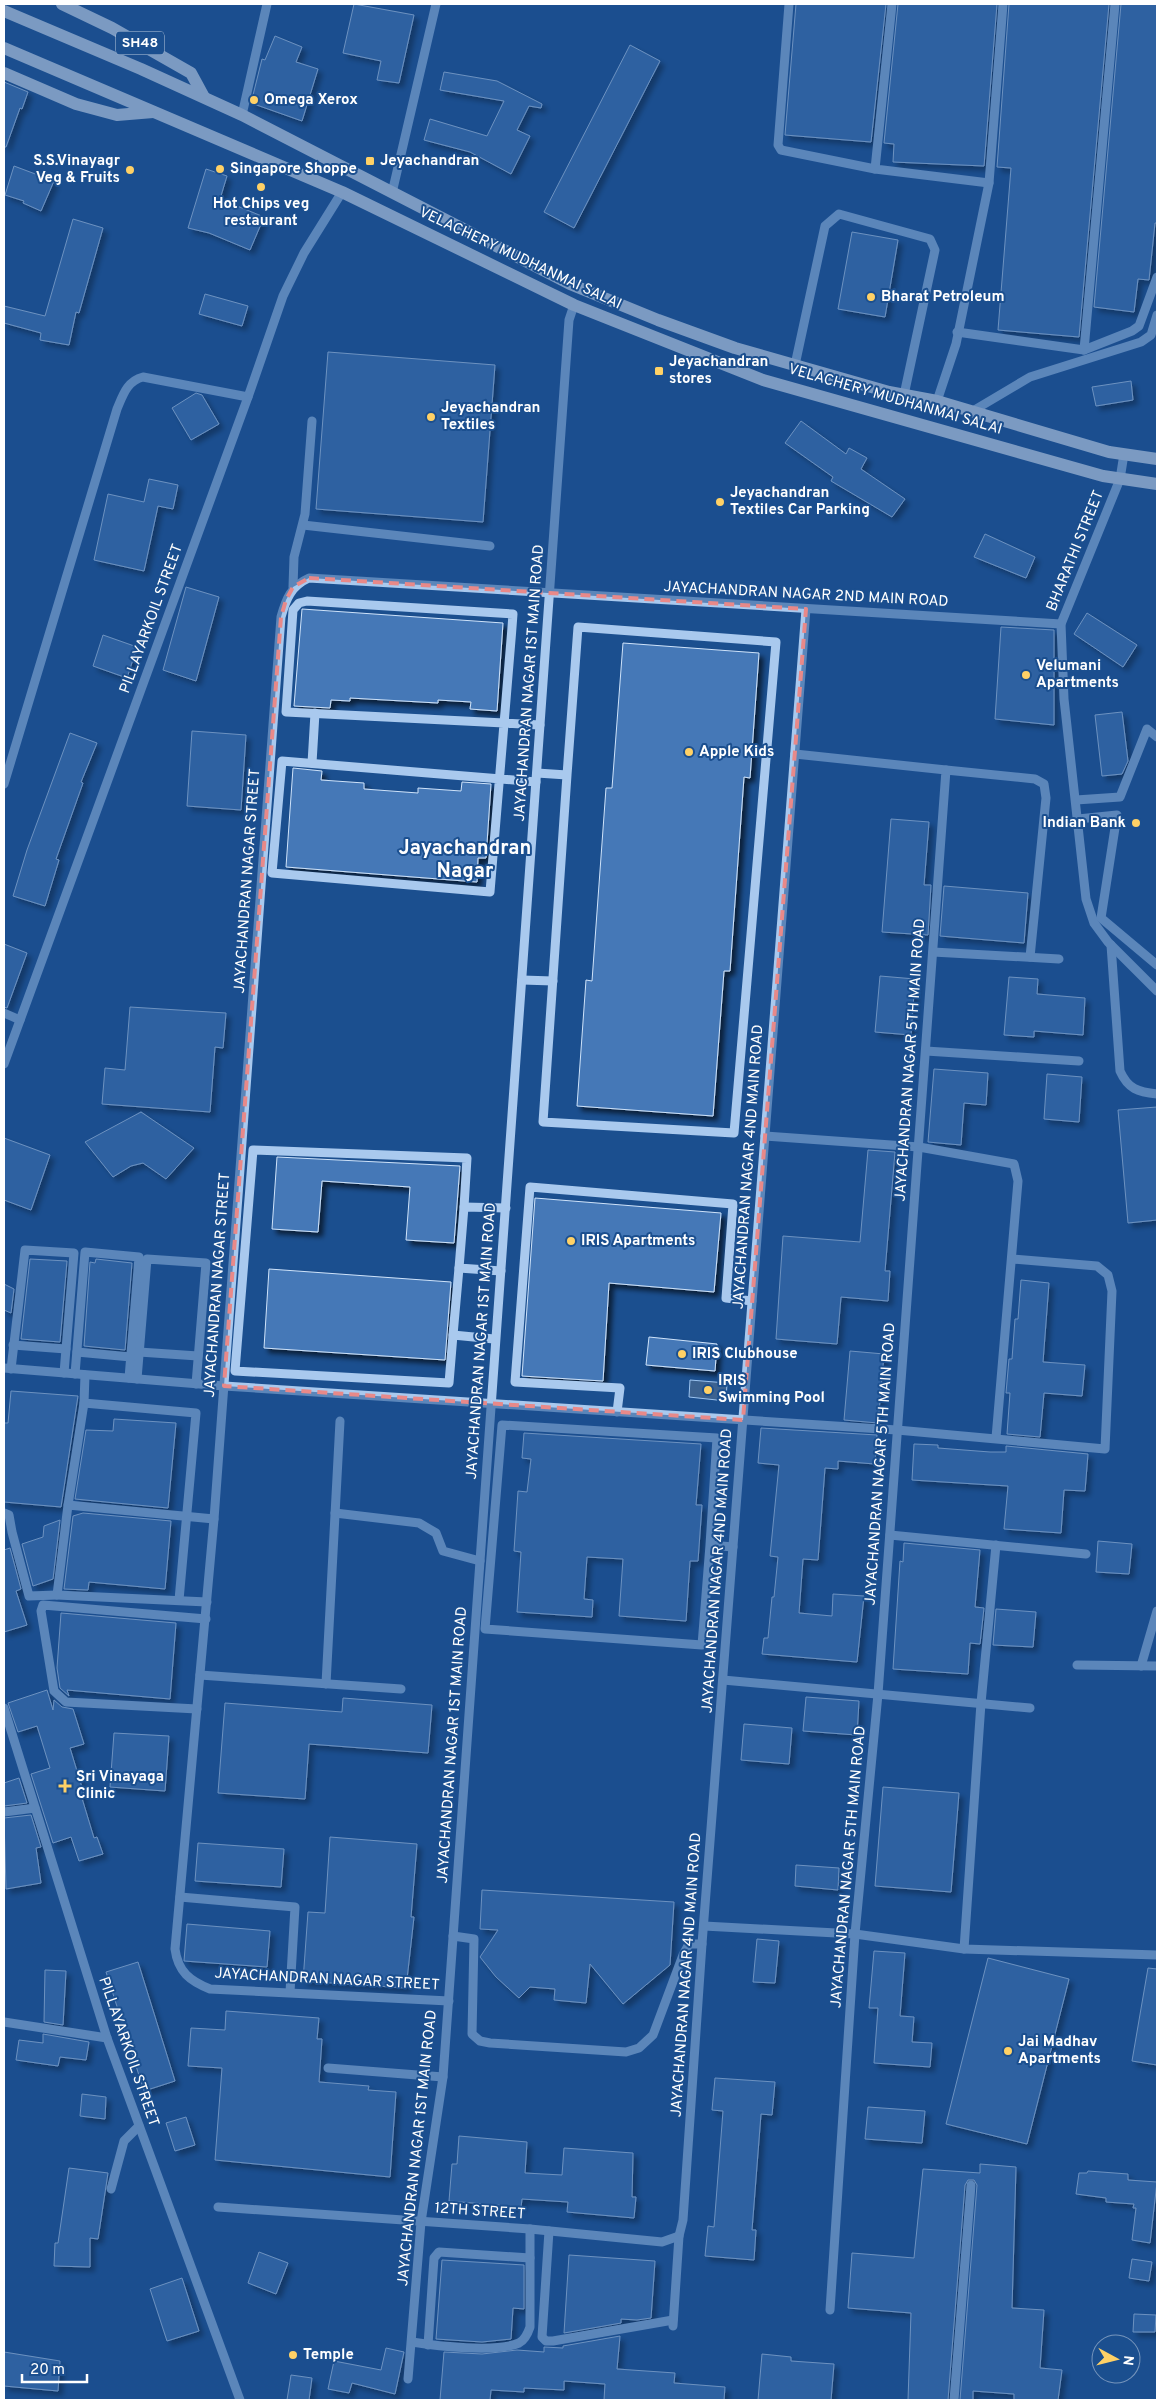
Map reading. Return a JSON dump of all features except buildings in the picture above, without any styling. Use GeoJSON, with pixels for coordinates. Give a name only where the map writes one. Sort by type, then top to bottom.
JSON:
{"type":"FeatureCollection","features":[{"type":"Feature","properties":{"kind":"main road","name":"SH48"},"geometry":{"type":"LineString","coordinates":[[62,4],[121,32],[191,73],[204,97]]}},
{"type":"Feature","properties":{"kind":"main road","name":"VELACHERY MUDHANMAI SALAI"},"geometry":{"type":"LineString","coordinates":[[4,12],[204,97],[317,153],[570,284],[658,320],[736,348],[795,365],[904,395],[937,401],[1109,452],[1157,459]]}},
{"type":"Feature","properties":{"kind":"main road","name":"VELACHERY MUDHANMAI SALAI"},"geometry":{"type":"LineString","coordinates":[[4,48],[342,192],[574,305],[731,367],[772,382],[1103,476],[1157,484]]}},
{"type":"Feature","properties":{"kind":"main road"},"geometry":{"type":"LineString","coordinates":[[4,73],[76,104],[117,115],[156,112]]}},
{"type":"Feature","properties":{"kind":"main road"},"geometry":{"type":"LineString","coordinates":[[731,367],[736,348]]}},
{"type":"Feature","properties":{"kind":"street"},"geometry":{"type":"LineString","coordinates":[[242,115],[266,4]]}},
{"type":"Feature","properties":{"kind":"street"},"geometry":{"type":"LineString","coordinates":[[392,192],[436,4]]}},
{"type":"Feature","properties":{"kind":"street"},"geometry":{"type":"LineString","coordinates":[[789,4],[778,145],[781,150],[875,170],[988,184]]}},
{"type":"Feature","properties":{"kind":"street"},"geometry":{"type":"LineString","coordinates":[[875,170],[892,4]]}},
{"type":"Feature","properties":{"kind":"street"},"geometry":{"type":"LineString","coordinates":[[937,401],[956,344],[988,184],[1003,4]]}},
{"type":"Feature","properties":{"kind":"street"},"geometry":{"type":"LineString","coordinates":[[1084,350],[1115,4]]}},
{"type":"Feature","properties":{"kind":"street","name":"PILLAYARKOIL STREET"},"geometry":{"type":"LineString","coordinates":[[4,1064],[248,397],[283,296],[304,253],[342,192]]}},
{"type":"Feature","properties":{"kind":"street"},"geometry":{"type":"LineString","coordinates":[[795,365],[825,226],[839,214],[930,239],[935,250],[904,395]]}},
{"type":"Feature","properties":{"kind":"street"},"geometry":{"type":"LineString","coordinates":[[957,332],[1084,350],[1132,331],[1139,326],[1157,277]]}},
{"type":"Feature","properties":{"kind":"street","name":"JAYACHANDRAN NAGAR 1ST MAIN ROAD"},"geometry":{"type":"LineString","coordinates":[[408,2379],[421,2222],[443,2077],[492,1403],[494,1339],[506,1208],[569,320],[574,305]]}},
{"type":"Feature","properties":{"kind":"street"},"geometry":{"type":"LineString","coordinates":[[971,412],[1030,378],[1142,342],[1151,335],[1157,315]]}},
{"type":"Feature","properties":{"kind":"street"},"geometry":{"type":"LineString","coordinates":[[4,784],[117,409],[127,387],[134,379],[143,376],[248,397]]}},
{"type":"Feature","properties":{"kind":"street"},"geometry":{"type":"LineString","coordinates":[[293,587],[294,557],[303,525],[312,421]]}},
{"type":"Feature","properties":{"kind":"street","name":"BHARATHI STREET"},"geometry":{"type":"LineString","coordinates":[[1124,454],[1120,479],[1061,624],[1064,699],[1086,899],[1094,923],[1111,945],[1157,991]]}},
{"type":"Feature","properties":{"kind":"street"},"geometry":{"type":"LineString","coordinates":[[303,525],[490,546]]}},
{"type":"Feature","properties":{"kind":"street"},"geometry":{"type":"LineString","coordinates":[[293,587],[309,578],[550,592]]}},
{"type":"Feature","properties":{"kind":"street","name":"JAYACHANDRAN NAGAR STREET"},"geometry":{"type":"LineString","coordinates":[[293,587],[286,600],[281,617],[214,1519],[175,1949],[176,1963],[183,1974],[196,1983],[210,1989],[449,2001]]}},
{"type":"Feature","properties":{"kind":"street","name":"JAYACHANDRAN NAGAR 2ND MAIN ROAD"},"geometry":{"type":"LineString","coordinates":[[550,592],[1061,624]]}},
{"type":"Feature","properties":{"kind":"street"},"geometry":{"type":"LineString","coordinates":[[540,725],[504,723],[314,713],[286,712],[293,610],[298,603],[513,614],[504,723],[501,779],[490,892],[272,873],[282,761],[501,779],[567,775]]}},
{"type":"Feature","properties":{"kind":"street","name":"JAYACHANDRAN NAGAR 4ND MAIN ROAD"},"geometry":{"type":"LineString","coordinates":[[549,2231],[542,2337],[546,2341],[553,2342],[673,2323],[679,2236],[683,2220],[702,1944],[806,609]]}},
{"type":"Feature","properties":{"kind":"street"},"geometry":{"type":"LineString","coordinates":[[578,627],[776,642],[734,1133],[543,1122],[567,775],[578,627]]}},
{"type":"Feature","properties":{"kind":"street"},"geometry":{"type":"LineString","coordinates":[[312,763],[314,713]]}},
{"type":"Feature","properties":{"kind":"street"},"geometry":{"type":"LineString","coordinates":[[1157,737],[1147,729],[1120,797],[1101,918],[1157,961]]}},
{"type":"Feature","properties":{"kind":"street"},"geometry":{"type":"LineString","coordinates":[[795,754],[1035,779],[1044,784],[1046,798],[1030,957]]}},
{"type":"Feature","properties":{"kind":"street","name":"JAYACHANDRAN NAGAR 5TH MAIN ROAD"},"geometry":{"type":"LineString","coordinates":[[830,2310],[855,1934],[878,1694],[946,770]]}},
{"type":"Feature","properties":{"kind":"street"},"geometry":{"type":"LineString","coordinates":[[1076,800],[1120,797]]}},
{"type":"Feature","properties":{"kind":"street"},"geometry":{"type":"LineString","coordinates":[[1078,819],[1116,815]]}},
{"type":"Feature","properties":{"kind":"street"},"geometry":{"type":"LineString","coordinates":[[1111,945],[1120,1071],[1130,1088],[1140,1092],[1157,1094]]}},
{"type":"Feature","properties":{"kind":"street"},"geometry":{"type":"LineString","coordinates":[[933,952],[1059,959]]}},
{"type":"Feature","properties":{"kind":"street"},"geometry":{"type":"LineString","coordinates":[[522,980],[553,981]]}},
{"type":"Feature","properties":{"kind":"street"},"geometry":{"type":"LineString","coordinates":[[4,1013],[20,1020]]}},
{"type":"Feature","properties":{"kind":"street"},"geometry":{"type":"LineString","coordinates":[[926,1051],[1079,1061]]}},
{"type":"Feature","properties":{"kind":"street"},"geometry":{"type":"LineString","coordinates":[[765,1136],[919,1147],[1014,1164],[1018,1181],[996,1438]]}},
{"type":"Feature","properties":{"kind":"street"},"geometry":{"type":"LineString","coordinates":[[253,1150],[466,1158],[459,1268],[449,1383],[235,1372],[253,1150]]}},
{"type":"Feature","properties":{"kind":"street"},"geometry":{"type":"LineString","coordinates":[[618,1412],[620,1388],[515,1382],[530,1187],[733,1204],[726,1298],[752,1301]]}},
{"type":"Feature","properties":{"kind":"street"},"geometry":{"type":"LineString","coordinates":[[464,1207],[506,1208]]}},
{"type":"Feature","properties":{"kind":"street"},"geometry":{"type":"LineString","coordinates":[[64,1373],[74,1252],[26,1250],[8,1368],[85,1375],[133,1379],[224,1386],[897,1430],[1104,1449],[1112,1291],[1108,1275],[1097,1266],[1012,1258]]}},
{"type":"Feature","properties":{"kind":"street"},"geometry":{"type":"LineString","coordinates":[[75,1374],[85,1252],[139,1257],[133,1379]]}},
{"type":"Feature","properties":{"kind":"street"},"geometry":{"type":"LineString","coordinates":[[135,1354],[147,1259],[206,1263],[196,1384]]}},
{"type":"Feature","properties":{"kind":"street"},"geometry":{"type":"LineString","coordinates":[[459,1268],[501,1271]]}},
{"type":"Feature","properties":{"kind":"street"},"geometry":{"type":"LineString","coordinates":[[453,1335],[494,1339]]}},
{"type":"Feature","properties":{"kind":"street"},"geometry":{"type":"LineString","coordinates":[[13,1345],[66,1349]]}},
{"type":"Feature","properties":{"kind":"street"},"geometry":{"type":"LineString","coordinates":[[77,1352],[198,1356]]}},
{"type":"Feature","properties":{"kind":"street"},"geometry":{"type":"LineString","coordinates":[[56,1595],[84,1403],[85,1375]]}},
{"type":"Feature","properties":{"kind":"street"},"geometry":{"type":"LineString","coordinates":[[84,1403],[196,1413],[179,1600]]}},
{"type":"Feature","properties":{"kind":"street"},"geometry":{"type":"LineString","coordinates":[[326,1684],[340,1421]]}},
{"type":"Feature","properties":{"kind":"street"},"geometry":{"type":"LineString","coordinates":[[502,1425],[717,1438],[710,1545],[702,1645],[485,1629],[502,1425]]}},
{"type":"Feature","properties":{"kind":"street"},"geometry":{"type":"LineString","coordinates":[[68,1505],[214,1519]]}},
{"type":"Feature","properties":{"kind":"street"},"geometry":{"type":"LineString","coordinates":[[4,1513],[10,1515],[12,1532],[29,1596],[56,1595],[207,1602]]}},
{"type":"Feature","properties":{"kind":"street"},"geometry":{"type":"LineString","coordinates":[[335,1513],[420,1523],[436,1533],[443,1551],[480,1561]]}},
{"type":"Feature","properties":{"kind":"street"},"geometry":{"type":"LineString","coordinates":[[890,1535],[1086,1554]]}},
{"type":"Feature","properties":{"kind":"street"},"geometry":{"type":"LineString","coordinates":[[710,1545],[733,1547]]}},
{"type":"Feature","properties":{"kind":"street"},"geometry":{"type":"LineString","coordinates":[[964,1949],[981,1704],[996,1545]]}},
{"type":"Feature","properties":{"kind":"street"},"geometry":{"type":"LineString","coordinates":[[197,1708],[66,1702],[54,1691],[41,1611],[43,1605],[206,1619]]}},
{"type":"Feature","properties":{"kind":"street"},"geometry":{"type":"LineString","coordinates":[[1141,1666],[1157,1612]]}},
{"type":"Feature","properties":{"kind":"street"},"geometry":{"type":"LineString","coordinates":[[1077,1665],[1157,1666]]}},
{"type":"Feature","properties":{"kind":"street"},"geometry":{"type":"LineString","coordinates":[[200,1675],[401,1689]]}},
{"type":"Feature","properties":{"kind":"street"},"geometry":{"type":"LineString","coordinates":[[723,1680],[1030,1708]]}},
{"type":"Feature","properties":{"kind":"street","name":"PILLAYARKOIL STREET"},"geometry":{"type":"LineString","coordinates":[[4,1708],[107,2038],[240,2400]]}},
{"type":"Feature","properties":{"kind":"street"},"geometry":{"type":"LineString","coordinates":[[4,1812],[35,1808]]}},
{"type":"Feature","properties":{"kind":"street"},"geometry":{"type":"LineString","coordinates":[[180,1897],[295,1907],[290,1992]]}},
{"type":"Feature","properties":{"kind":"street"},"geometry":{"type":"LineString","coordinates":[[704,1926],[855,1934],[964,1949],[1157,1955]]}},
{"type":"Feature","properties":{"kind":"street"},"geometry":{"type":"LineString","coordinates":[[453,1936],[474,1939],[472,2034],[480,2041],[490,2044],[626,2052],[639,2048],[653,2035],[682,1955],[689,1944],[702,1944]]}},
{"type":"Feature","properties":{"kind":"street"},"geometry":{"type":"LineString","coordinates":[[4,2022],[107,2038]]}},
{"type":"Feature","properties":{"kind":"street"},"geometry":{"type":"LineString","coordinates":[[328,2068],[443,2077]]}},
{"type":"Feature","properties":{"kind":"street"},"geometry":{"type":"LineString","coordinates":[[111,2189],[124,2141],[139,2126]]}},
{"type":"Feature","properties":{"kind":"street"},"geometry":{"type":"LineString","coordinates":[[954,2400],[971,2184]]}},
{"type":"Feature","properties":{"kind":"street","name":"12TH STREET"},"geometry":{"type":"LineString","coordinates":[[218,2207],[530,2229],[662,2242],[679,2236]]}},
{"type":"Feature","properties":{"kind":"street"},"geometry":{"type":"LineString","coordinates":[[412,2342],[445,2348],[496,2346],[520,2342],[527,2335],[530,2327],[530,2229]]}},
{"type":"Feature","properties":{"kind":"street"},"geometry":{"type":"LineString","coordinates":[[428,2345],[434,2258],[440,2252],[530,2258]]}},
{"type":"Feature","properties":{"kind":"highlighted area"},"geometry":{"type":"Polygon","coordinates":[[[309,578],[806,609],[743,1420],[224,1386],[281,617],[286,600],[293,587],[309,578]]]}},
{"type":"Feature","properties":{"kind":"water","name":"IRIS Swimming Pool"},"geometry":{"type":"Polygon","coordinates":[[[690,1380],[727,1383],[726,1401],[689,1397],[690,1380]]]}},
{"type":"Feature","properties":{"kind":"place","name":"Omega Xerox"},"geometry":{"type":"Point","coordinates":[254,100]}},
{"type":"Feature","properties":{"kind":"place","name":"Jeyachandran"},"geometry":{"type":"Point","coordinates":[370,161]}},
{"type":"Feature","properties":{"kind":"place","name":"Singapore Shoppe"},"geometry":{"type":"Point","coordinates":[220,169]}},
{"type":"Feature","properties":{"kind":"place","name":"S.S.Vinayagr Veg & Fruits"},"geometry":{"type":"Point","coordinates":[130,170]}},
{"type":"Feature","properties":{"kind":"place","name":"Hot Chips veg restaurant"},"geometry":{"type":"Point","coordinates":[261,187]}},
{"type":"Feature","properties":{"kind":"place","name":"Bharat Petroleum"},"geometry":{"type":"Point","coordinates":[871,297]}},
{"type":"Feature","properties":{"kind":"place","name":"Jeyachandran stores"},"geometry":{"type":"Point","coordinates":[659,371]}},
{"type":"Feature","properties":{"kind":"place","name":"Jeyachandran Textiles"},"geometry":{"type":"Point","coordinates":[431,417]}},
{"type":"Feature","properties":{"kind":"place","name":"Jeyachandran Textiles Car Parking"},"geometry":{"type":"Point","coordinates":[720,502]}},
{"type":"Feature","properties":{"kind":"place","name":"Velumani Apartments"},"geometry":{"type":"Point","coordinates":[1026,675]}},
{"type":"Feature","properties":{"kind":"place","name":"Apple Kids"},"geometry":{"type":"Point","coordinates":[689,752]}},
{"type":"Feature","properties":{"kind":"place","name":"Indian Bank"},"geometry":{"type":"Point","coordinates":[1136,823]}},
{"type":"Feature","properties":{"kind":"place","name":"IRIS Apartments"},"geometry":{"type":"Point","coordinates":[571,1241]}},
{"type":"Feature","properties":{"kind":"place","name":"IRIS Clubhouse"},"geometry":{"type":"Point","coordinates":[682,1354]}},
{"type":"Feature","properties":{"kind":"place","name":"IRIS Swimming Pool"},"geometry":{"type":"Point","coordinates":[708,1390]}},
{"type":"Feature","properties":{"kind":"place","name":"Sri Vinayaga Clinic"},"geometry":{"type":"Point","coordinates":[65,1786]}},
{"type":"Feature","properties":{"kind":"place","name":"Jai Madhav Apartments"},"geometry":{"type":"Point","coordinates":[1008,2051]}},
{"type":"Feature","properties":{"kind":"place","name":"Temple"},"geometry":{"type":"Point","coordinates":[293,2355]}},
{"type":"Feature","properties":{"kind":"district","name":"Jayachandran Nagar"},"geometry":{"type":"Point","coordinates":[465,860]}}]}
